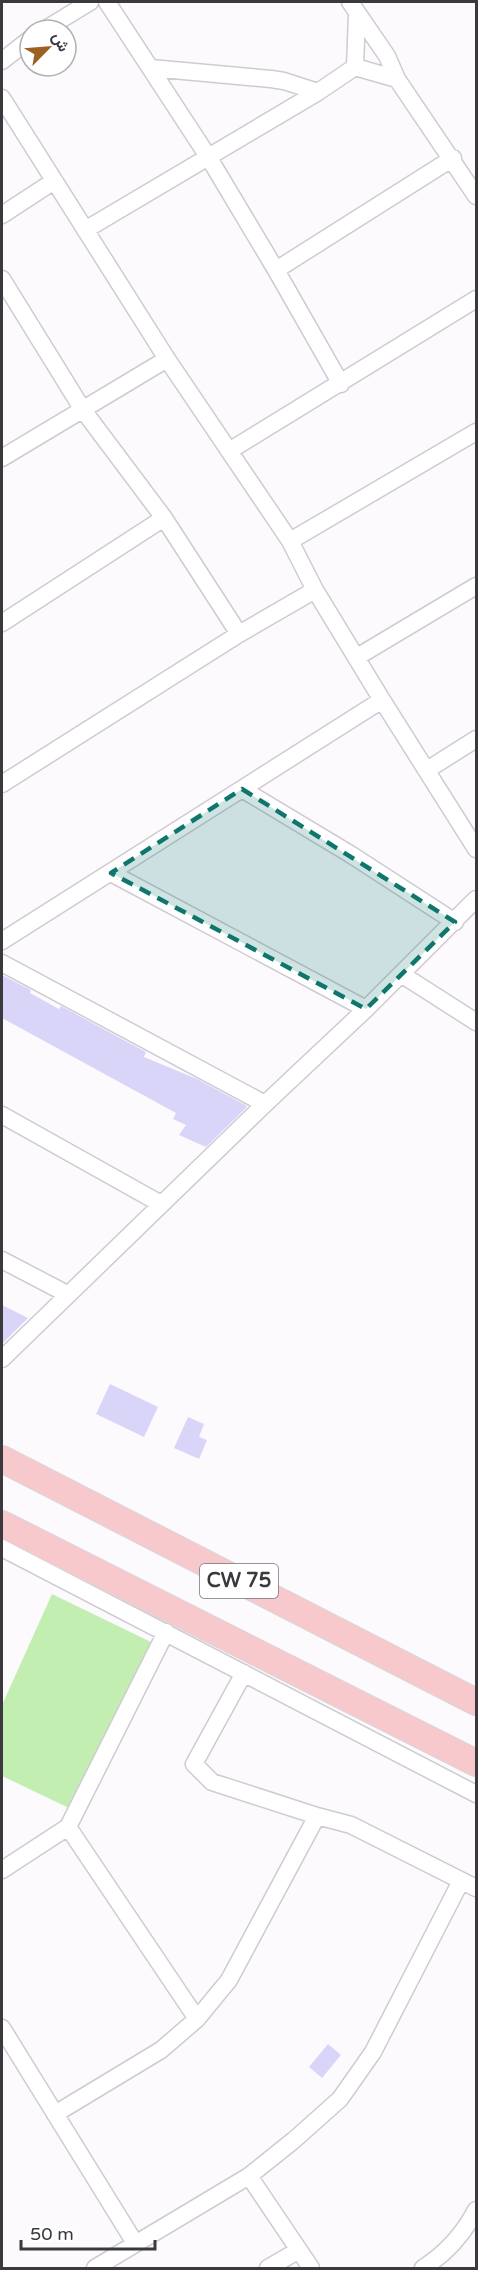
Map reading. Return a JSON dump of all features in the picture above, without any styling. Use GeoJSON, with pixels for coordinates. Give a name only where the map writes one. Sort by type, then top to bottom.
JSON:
{"type":"FeatureCollection","features":[{"type":"Feature","properties":{"kind":"main road","name":"CW 75"},"geometry":{"type":"LineString","coordinates":[[2,1459],[477,1702]]}},
{"type":"Feature","properties":{"kind":"main road","name":"CW 75"},"geometry":{"type":"LineString","coordinates":[[2,1524],[477,1763]]}},
{"type":"Feature","properties":{"kind":"street"},"geometry":{"type":"LineString","coordinates":[[64,18],[90,2]]}},
{"type":"Feature","properties":{"kind":"street"},"geometry":{"type":"LineString","coordinates":[[107,2],[209,158],[341,384]]}},
{"type":"Feature","properties":{"kind":"street"},"geometry":{"type":"LineString","coordinates":[[353,8],[355,67]]}},
{"type":"Feature","properties":{"kind":"street"},"geometry":{"type":"LineString","coordinates":[[353,8],[387,56],[397,79],[477,196]]}},
{"type":"Feature","properties":{"kind":"street"},"geometry":{"type":"LineString","coordinates":[[2,61],[18,46]]}},
{"type":"Feature","properties":{"kind":"street"},"geometry":{"type":"LineString","coordinates":[[355,67],[397,79]]}},
{"type":"Feature","properties":{"kind":"street"},"geometry":{"type":"LineString","coordinates":[[86,230],[318,93],[355,67]]}},
{"type":"Feature","properties":{"kind":"street"},"geometry":{"type":"LineString","coordinates":[[151,68],[271,79],[318,93]]}},
{"type":"Feature","properties":{"kind":"street"},"geometry":{"type":"LineString","coordinates":[[2,98],[167,358],[290,542],[315,590],[477,849]]}},
{"type":"Feature","properties":{"kind":"street"},"geometry":{"type":"LineString","coordinates":[[276,270],[453,158]]}},
{"type":"Feature","properties":{"kind":"street"},"geometry":{"type":"LineString","coordinates":[[2,215],[54,181]]}},
{"type":"Feature","properties":{"kind":"street"},"geometry":{"type":"LineString","coordinates":[[2,279],[83,410],[164,518],[239,634]]}},
{"type":"Feature","properties":{"kind":"street"},"geometry":{"type":"LineString","coordinates":[[229,451],[477,299]]}},
{"type":"Feature","properties":{"kind":"street"},"geometry":{"type":"LineString","coordinates":[[2,458],[167,358]]}},
{"type":"Feature","properties":{"kind":"street"},"geometry":{"type":"LineString","coordinates":[[290,542],[477,432]]}},
{"type":"Feature","properties":{"kind":"street"},"geometry":{"type":"LineString","coordinates":[[2,623],[164,518]]}},
{"type":"Feature","properties":{"kind":"street"},"geometry":{"type":"LineString","coordinates":[[357,657],[477,586]]}},
{"type":"Feature","properties":{"kind":"street"},"geometry":{"type":"LineString","coordinates":[[2,784],[239,634],[315,590]]}},
{"type":"Feature","properties":{"kind":"street"},"geometry":{"type":"LineString","coordinates":[[2,941],[382,699]]}},
{"type":"Feature","properties":{"kind":"street"},"geometry":{"type":"LineString","coordinates":[[427,770],[477,739]]}},
{"type":"Feature","properties":{"kind":"street"},"geometry":{"type":"LineString","coordinates":[[242,789],[350,854],[455,922]]}},
{"type":"Feature","properties":{"kind":"street"},"geometry":{"type":"LineString","coordinates":[[111,873],[366,1010]]}},
{"type":"Feature","properties":{"kind":"street"},"geometry":{"type":"LineString","coordinates":[[2,1359],[265,1104],[366,1010],[477,899]]}},
{"type":"Feature","properties":{"kind":"street"},"geometry":{"type":"LineString","coordinates":[[2,963],[265,1104]]}},
{"type":"Feature","properties":{"kind":"street"},"geometry":{"type":"LineString","coordinates":[[401,974],[477,1022]]}},
{"type":"Feature","properties":{"kind":"street"},"geometry":{"type":"LineString","coordinates":[[2,1115],[161,1204]]}},
{"type":"Feature","properties":{"kind":"street"},"geometry":{"type":"LineString","coordinates":[[2,1260],[67,1294]]}},
{"type":"Feature","properties":{"kind":"street"},"geometry":{"type":"LineString","coordinates":[[2,1548],[477,1794]]}},
{"type":"Feature","properties":{"kind":"street"},"geometry":{"type":"LineString","coordinates":[[2,1870],[68,1827],[166,1632]]}},
{"type":"Feature","properties":{"kind":"street"},"geometry":{"type":"LineString","coordinates":[[244,1673],[194,1764],[212,1782],[351,1825],[477,1888]]}},
{"type":"Feature","properties":{"kind":"street"},"geometry":{"type":"LineString","coordinates":[[55,2114],[161,2050],[197,2019],[229,1980],[317,1816]]}},
{"type":"Feature","properties":{"kind":"street"},"geometry":{"type":"LineString","coordinates":[[68,1827],[197,2019]]}},
{"type":"Feature","properties":{"kind":"street"},"geometry":{"type":"LineString","coordinates":[[95,2268],[249,2176],[340,2099],[373,2052],[461,1881]]}},
{"type":"Feature","properties":{"kind":"street"},"geometry":{"type":"LineString","coordinates":[[2,2028],[135,2243]]}},
{"type":"Feature","properties":{"kind":"street"},"geometry":{"type":"LineString","coordinates":[[249,2176],[311,2268]]}},
{"type":"Feature","properties":{"kind":"street"},"geometry":{"type":"LineString","coordinates":[[423,2268],[440,2258],[465,2232],[477,2210]]}},
{"type":"Feature","properties":{"kind":"street"},"geometry":{"type":"LineString","coordinates":[[268,2268],[299,2250]]}},
{"type":"Feature","properties":{"kind":"highlighted area"},"geometry":{"type":"Polygon","coordinates":[[[242,789],[455,922],[366,1009],[111,873],[242,789]]]}},
{"type":"Feature","properties":{"kind":"green space"},"geometry":{"type":"Polygon","coordinates":[[[52,1594],[153,1643],[69,1808],[2,1776],[2,1705],[52,1594]]]}},
{"type":"Feature","properties":{"kind":"building"},"geometry":{"type":"Polygon","coordinates":[[[2,975],[31,990],[30,993],[59,1009],[61,1006],[146,1052],[144,1057],[197,1079],[247,1106],[246,1108],[206,1147],[179,1135],[186,1125],[173,1119],[176,1113],[2,1018],[2,975]]]}},
{"type":"Feature","properties":{"kind":"building"},"geometry":{"type":"Polygon","coordinates":[[[2,1305],[28,1318],[2,1344],[2,1305]]]}},
{"type":"Feature","properties":{"kind":"building"},"geometry":{"type":"Polygon","coordinates":[[[110,1384],[158,1407],[144,1437],[96,1414],[110,1384]]]}},
{"type":"Feature","properties":{"kind":"building"},"geometry":{"type":"Polygon","coordinates":[[[188,1417],[204,1424],[199,1437],[207,1440],[199,1459],[174,1448],[188,1417]]]}},
{"type":"Feature","properties":{"kind":"building"},"geometry":{"type":"Polygon","coordinates":[[[328,2044],[341,2055],[322,2078],[309,2067],[328,2044]]]}}]}
